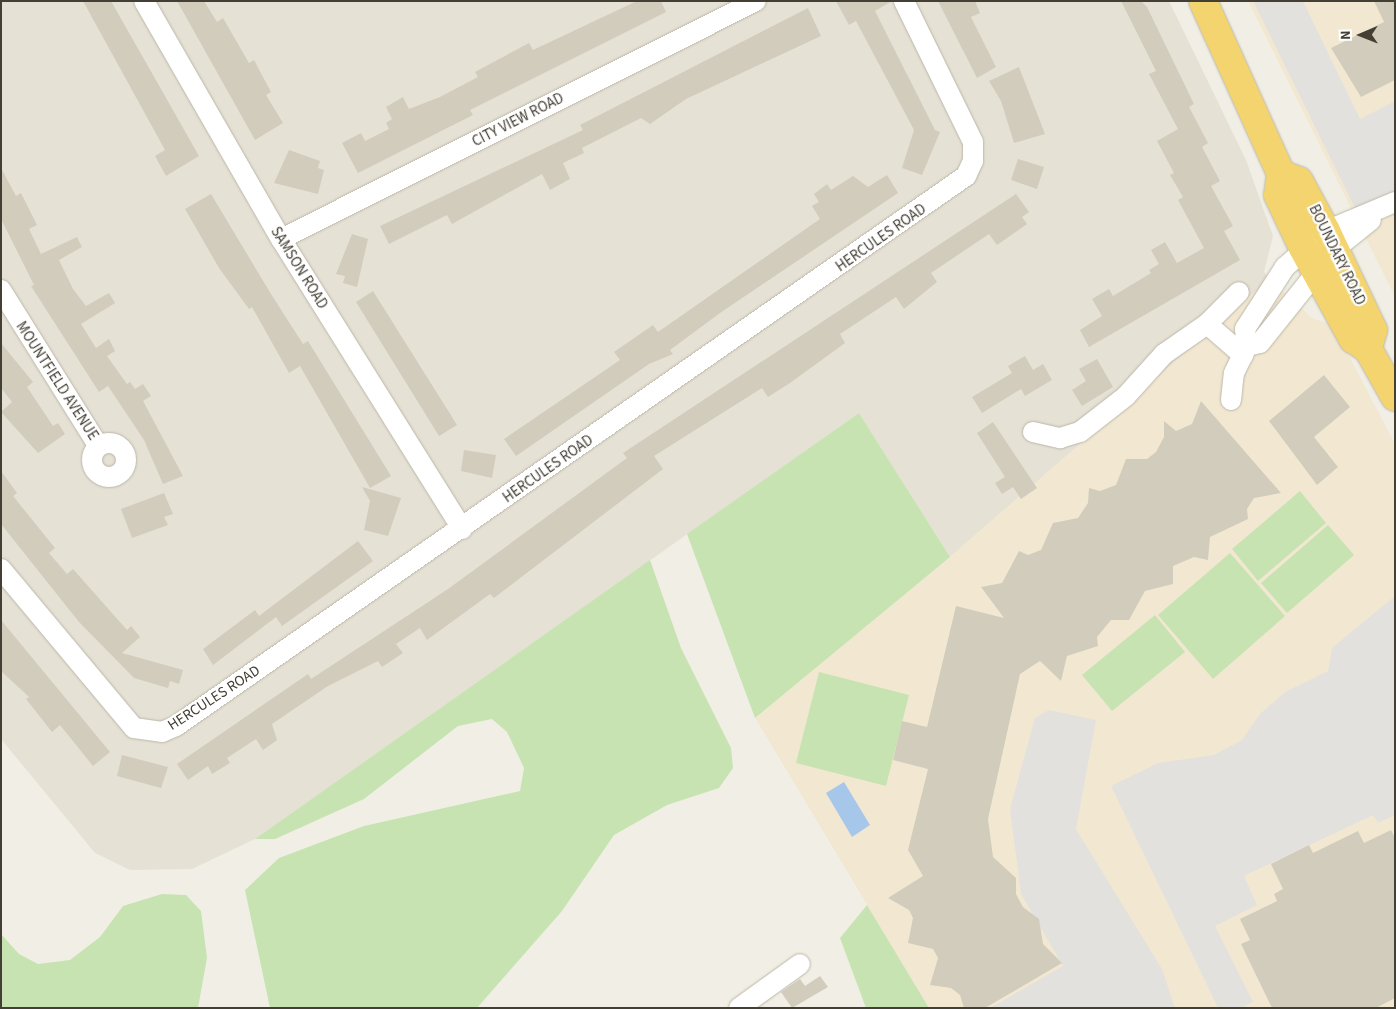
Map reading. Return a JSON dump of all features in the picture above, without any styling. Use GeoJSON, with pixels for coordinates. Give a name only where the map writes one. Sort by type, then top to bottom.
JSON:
{"type":"FeatureCollection","features":[{"type":"Feature","properties":{"kind":"highway","name":"BOUNDARY ROAD"},"geometry":{"type":"LineString","coordinates":[[1203,1],[1281,174],[1278,195],[1303,248],[1318,272],[1353,339],[1368,349],[1395,397]]}},
{"type":"Feature","properties":{"kind":"highway","name":"BOUNDARY ROAD"},"geometry":{"type":"LineString","coordinates":[[1281,174],[1299,181],[1331,240],[1373,330],[1368,349]]}},
{"type":"Feature","properties":{"kind":"street","name":"SAMSON ROAD"},"geometry":{"type":"LineString","coordinates":[[144,1],[281,240],[462,529]]}},
{"type":"Feature","properties":{"kind":"street","name":"CITY VIEW ROAD"},"geometry":{"type":"LineString","coordinates":[[281,240],[756,1]]}},
{"type":"Feature","properties":{"kind":"street","name":"HERCULES ROAD"},"geometry":{"type":"LineString","coordinates":[[1,569],[122,717],[134,728],[162,732],[462,529],[966,176],[973,161],[973,142],[904,1]]}},
{"type":"Feature","properties":{"kind":"street"},"geometry":{"type":"LineString","coordinates":[[1303,248],[1331,240],[1369,209],[1386,206]]}},
{"type":"Feature","properties":{"kind":"street"},"geometry":{"type":"LineString","coordinates":[[1318,272],[1331,240]]}},
{"type":"Feature","properties":{"kind":"street","name":"BOUNDARY ROAD"},"geometry":{"type":"LineString","coordinates":[[1231,400],[1234,373],[1245,350],[1245,329],[1303,248]]}},
{"type":"Feature","properties":{"kind":"street","name":"BOUNDARY ROAD"},"geometry":{"type":"LineString","coordinates":[[1245,350],[1260,342],[1318,272]]}},
{"type":"Feature","properties":{"kind":"street","name":"MOUNTFIELD AVENUE"},"geometry":{"type":"LineString","coordinates":[[1,290],[98,445]]}},
{"type":"Feature","properties":{"kind":"street"},"geometry":{"type":"LineString","coordinates":[[1033,432],[1060,438],[1080,432],[1126,396],[1164,354],[1207,324],[1239,292]]}},
{"type":"Feature","properties":{"kind":"street"},"geometry":{"type":"LineString","coordinates":[[1207,324],[1245,350]]}},
{"type":"Feature","properties":{"kind":"street"},"geometry":{"type":"LineString","coordinates":[[739,1008],[800,964]]}},
{"type":"Feature","properties":{"kind":"shaded area"},"geometry":{"type":"Polygon","coordinates":[[[1,1],[1169,1],[1246,160],[1273,236],[1264,272],[1270,279],[950,557],[859,413],[255,839],[192,869],[130,870],[95,853],[1,739],[1,1]]]}},
{"type":"Feature","properties":{"kind":"shaded area"},"geometry":{"type":"Polygon","coordinates":[[[1248,1],[1395,1],[1395,297],[1248,1]]]}},
{"type":"Feature","properties":{"kind":"shaded area"},"geometry":{"type":"Polygon","coordinates":[[[1253,1],[1303,1],[1360,119],[1395,101],[1395,194],[1357,212],[1253,1]]]}},
{"type":"Feature","properties":{"kind":"shaded area"},"geometry":{"type":"Polygon","coordinates":[[[1270,279],[1312,318],[1333,325],[1395,444],[1395,1008],[929,1008],[755,718],[950,557],[1270,279]]]}},
{"type":"Feature","properties":{"kind":"shaded area"},"geometry":{"type":"Polygon","coordinates":[[[1395,596],[1395,815],[1378,823],[1373,815],[1244,876],[1257,905],[1215,926],[1253,1002],[1241,1008],[1218,1008],[1111,786],[1158,763],[1214,755],[1242,740],[1260,714],[1285,692],[1328,671],[1332,648],[1395,596]]]}},
{"type":"Feature","properties":{"kind":"shaded area"},"geometry":{"type":"Polygon","coordinates":[[[1049,710],[1096,720],[1076,829],[1162,969],[1175,1008],[990,1008],[1063,966],[1021,894],[1010,809],[1035,718],[1049,710]]]}},
{"type":"Feature","properties":{"kind":"green space"},"geometry":{"type":"Polygon","coordinates":[[[859,413],[950,557],[755,718],[687,534],[859,413]]]}},
{"type":"Feature","properties":{"kind":"green space"},"geometry":{"type":"Polygon","coordinates":[[[1300,491],[1326,523],[1258,581],[1232,549],[1300,491]]]}},
{"type":"Feature","properties":{"kind":"green space"},"geometry":{"type":"Polygon","coordinates":[[[1328,525],[1354,555],[1287,613],[1261,583],[1328,525]]]}},
{"type":"Feature","properties":{"kind":"green space"},"geometry":{"type":"Polygon","coordinates":[[[1230,553],[1285,616],[1213,679],[1158,615],[1230,553]]]}},
{"type":"Feature","properties":{"kind":"green space"},"geometry":{"type":"Polygon","coordinates":[[[650,560],[681,648],[731,748],[733,768],[719,788],[667,805],[614,835],[562,911],[477,1008],[270,1008],[245,890],[279,858],[364,826],[520,791],[524,768],[507,732],[492,719],[458,726],[364,799],[275,839],[255,839],[650,560]]]}},
{"type":"Feature","properties":{"kind":"green space"},"geometry":{"type":"Polygon","coordinates":[[[1155,615],[1185,652],[1112,711],[1082,675],[1155,615]]]}},
{"type":"Feature","properties":{"kind":"green space"},"geometry":{"type":"Polygon","coordinates":[[[819,672],[909,695],[886,786],[796,763],[819,672]]]}},
{"type":"Feature","properties":{"kind":"green space"},"geometry":{"type":"Polygon","coordinates":[[[162,894],[186,895],[201,911],[207,958],[198,1008],[1,1008],[1,934],[19,954],[38,964],[70,960],[100,937],[123,906],[162,894]]]}},
{"type":"Feature","properties":{"kind":"green space"},"geometry":{"type":"Polygon","coordinates":[[[867,905],[929,1008],[866,1008],[840,938],[867,905]]]}},
{"type":"Feature","properties":{"kind":"water"},"geometry":{"type":"Polygon","coordinates":[[[844,782],[870,825],[852,837],[826,793],[844,782]]]}},
{"type":"Feature","properties":{"kind":"building"},"geometry":{"type":"Polygon","coordinates":[[[83,1],[111,1],[199,156],[166,176],[155,156],[165,150],[83,1]]]}},
{"type":"Feature","properties":{"kind":"building"},"geometry":{"type":"Polygon","coordinates":[[[177,1],[204,1],[217,22],[223,18],[249,63],[254,60],[271,92],[266,95],[283,123],[255,140],[177,1]]]}},
{"type":"Feature","properties":{"kind":"building"},"geometry":{"type":"Polygon","coordinates":[[[637,1],[661,1],[666,12],[470,110],[473,115],[358,173],[342,143],[361,133],[365,141],[389,129],[386,123],[392,119],[386,107],[403,97],[409,109],[440,97],[478,77],[475,72],[529,43],[533,50],[637,1]]]}},
{"type":"Feature","properties":{"kind":"building"},"geometry":{"type":"Polygon","coordinates":[[[836,1],[892,1],[875,11],[935,130],[940,132],[922,175],[902,168],[914,130],[856,21],[849,25],[836,1]]]}},
{"type":"Feature","properties":{"kind":"building"},"geometry":{"type":"Polygon","coordinates":[[[938,1],[975,1],[980,13],[971,17],[996,67],[977,78],[938,1]]]}},
{"type":"Feature","properties":{"kind":"building"},"geometry":{"type":"Polygon","coordinates":[[[1121,1],[1141,1],[1147,7],[1194,104],[1189,107],[1208,143],[1202,147],[1220,181],[1211,186],[1233,226],[1224,231],[1240,260],[1089,347],[1080,330],[1102,316],[1092,299],[1109,289],[1113,296],[1151,273],[1149,270],[1159,264],[1151,250],[1165,242],[1177,263],[1204,248],[1178,200],[1183,197],[1170,175],[1174,173],[1157,141],[1178,129],[1149,74],[1156,71],[1121,1]]]}},
{"type":"Feature","properties":{"kind":"building"},"geometry":{"type":"Polygon","coordinates":[[[1374,1],[1395,1],[1395,80],[1361,97],[1331,48],[1384,22],[1374,1]]]}},
{"type":"Feature","properties":{"kind":"building"},"geometry":{"type":"Polygon","coordinates":[[[808,8],[821,36],[686,99],[650,124],[641,118],[582,148],[584,153],[563,163],[570,179],[550,190],[542,174],[452,224],[447,215],[389,244],[380,226],[583,130],[580,125],[808,8]]]}},
{"type":"Feature","properties":{"kind":"building"},"geometry":{"type":"Polygon","coordinates":[[[1019,67],[1045,134],[1014,143],[1001,101],[989,81],[1019,67]]]}},
{"type":"Feature","properties":{"kind":"building"},"geometry":{"type":"Polygon","coordinates":[[[289,150],[320,161],[318,168],[324,170],[318,194],[274,183],[289,150]]]}},
{"type":"Feature","properties":{"kind":"building"},"geometry":{"type":"Polygon","coordinates":[[[1018,159],[1044,167],[1037,189],[1011,180],[1018,159]]]}},
{"type":"Feature","properties":{"kind":"building"},"geometry":{"type":"Polygon","coordinates":[[[1,168],[16,196],[21,193],[37,225],[29,229],[41,254],[77,237],[82,247],[59,260],[73,289],[86,306],[109,293],[115,303],[81,324],[96,348],[109,339],[115,351],[107,356],[127,384],[130,382],[135,389],[143,384],[151,396],[143,401],[183,476],[163,484],[144,440],[108,386],[99,392],[31,286],[34,285],[1,219],[1,168]]]}},
{"type":"Feature","properties":{"kind":"building"},"geometry":{"type":"Polygon","coordinates":[[[887,175],[898,193],[720,313],[670,350],[673,354],[649,364],[516,456],[504,439],[620,360],[614,352],[653,325],[658,332],[820,219],[812,206],[819,202],[814,194],[827,184],[831,190],[853,176],[868,187],[887,175]]]}},
{"type":"Feature","properties":{"kind":"building"},"geometry":{"type":"Polygon","coordinates":[[[211,194],[271,294],[303,344],[308,341],[391,476],[370,488],[300,366],[289,373],[252,307],[249,309],[219,268],[185,209],[211,194]]]}},
{"type":"Feature","properties":{"kind":"building"},"geometry":{"type":"Polygon","coordinates":[[[1016,194],[1029,212],[1022,217],[1027,224],[997,245],[989,234],[931,273],[937,282],[904,309],[896,297],[840,334],[845,343],[790,383],[768,397],[762,388],[654,456],[663,469],[494,598],[490,594],[427,640],[420,628],[396,644],[403,653],[382,667],[378,661],[328,686],[272,724],[277,740],[263,750],[256,739],[227,758],[230,763],[212,774],[208,766],[188,780],[177,764],[308,674],[311,679],[448,589],[627,458],[623,453],[1016,194]]]}},
{"type":"Feature","properties":{"kind":"building"},"geometry":{"type":"Polygon","coordinates":[[[352,234],[368,239],[357,287],[343,283],[345,276],[336,274],[352,234]]]}},
{"type":"Feature","properties":{"kind":"building"},"geometry":{"type":"Polygon","coordinates":[[[373,291],[457,425],[439,436],[356,302],[373,291]]]}},
{"type":"Feature","properties":{"kind":"building"},"geometry":{"type":"Polygon","coordinates":[[[1,343],[33,382],[27,387],[53,426],[58,423],[65,434],[38,453],[1,412],[12,402],[1,388],[1,343]]]}},
{"type":"Feature","properties":{"kind":"building"},"geometry":{"type":"Polygon","coordinates":[[[1025,356],[1033,370],[1043,364],[1052,380],[1025,396],[1021,389],[982,413],[972,397],[1012,373],[1008,366],[1025,356]]]}},
{"type":"Feature","properties":{"kind":"building"},"geometry":{"type":"Polygon","coordinates":[[[1097,359],[1113,387],[1082,406],[1072,390],[1086,381],[1079,369],[1097,359]]]}},
{"type":"Feature","properties":{"kind":"building"},"geometry":{"type":"Polygon","coordinates":[[[1324,375],[1350,407],[1314,437],[1338,467],[1317,485],[1269,421],[1324,375]]]}},
{"type":"Feature","properties":{"kind":"building"},"geometry":{"type":"Polygon","coordinates":[[[1201,401],[1281,493],[1254,498],[1247,509],[1248,519],[1210,537],[1208,560],[1194,557],[1173,566],[1173,584],[1145,591],[1129,620],[1111,620],[1097,637],[1098,646],[1067,656],[1061,681],[1040,661],[1020,674],[988,819],[993,857],[1016,878],[1016,894],[1023,907],[1039,919],[1043,944],[1062,963],[985,1008],[964,1008],[960,995],[951,988],[930,985],[938,958],[933,949],[908,943],[913,918],[909,910],[888,898],[923,876],[908,850],[928,769],[893,760],[902,721],[927,727],[956,606],[1004,618],[981,587],[1002,583],[1019,551],[1028,555],[1041,550],[1053,523],[1078,518],[1088,503],[1089,488],[1100,491],[1116,485],[1126,459],[1147,459],[1156,452],[1164,437],[1164,421],[1176,431],[1192,424],[1201,401]]]}},
{"type":"Feature","properties":{"kind":"building"},"geometry":{"type":"Polygon","coordinates":[[[993,422],[1037,488],[1021,499],[1013,487],[1002,494],[995,483],[1005,477],[977,433],[993,422]]]}},
{"type":"Feature","properties":{"kind":"building"},"geometry":{"type":"Polygon","coordinates":[[[464,450],[496,455],[492,478],[461,471],[464,450]]]}},
{"type":"Feature","properties":{"kind":"building"},"geometry":{"type":"Polygon","coordinates":[[[1,471],[17,493],[13,496],[55,548],[49,553],[67,574],[73,569],[127,630],[131,626],[140,637],[122,653],[183,670],[179,684],[170,681],[168,688],[134,678],[79,622],[1,524],[1,471]]]}},
{"type":"Feature","properties":{"kind":"building"},"geometry":{"type":"Polygon","coordinates":[[[362,487],[401,498],[388,536],[364,530],[370,501],[362,487]]]}},
{"type":"Feature","properties":{"kind":"building"},"geometry":{"type":"Polygon","coordinates":[[[164,493],[173,514],[164,517],[168,525],[132,538],[121,509],[164,493]]]}},
{"type":"Feature","properties":{"kind":"building"},"geometry":{"type":"Polygon","coordinates":[[[358,541],[373,561],[282,626],[276,617],[213,665],[203,649],[255,610],[259,616],[358,541]]]}},
{"type":"Feature","properties":{"kind":"building"},"geometry":{"type":"Polygon","coordinates":[[[1,620],[110,752],[93,766],[60,725],[52,732],[26,699],[29,697],[1,671],[1,620]]]}},
{"type":"Feature","properties":{"kind":"building"},"geometry":{"type":"Polygon","coordinates":[[[122,755],[168,767],[161,788],[117,776],[122,755]]]}},
{"type":"Feature","properties":{"kind":"building"},"geometry":{"type":"Polygon","coordinates":[[[1391,830],[1395,838],[1395,998],[1376,1008],[1272,1008],[1241,944],[1250,940],[1240,919],[1277,901],[1274,894],[1283,889],[1271,864],[1309,845],[1313,853],[1358,831],[1364,843],[1391,830]]]}},
{"type":"Feature","properties":{"kind":"building"},"geometry":{"type":"Polygon","coordinates":[[[820,976],[828,987],[792,1008],[781,992],[800,979],[805,986],[820,976]]]}}]}
